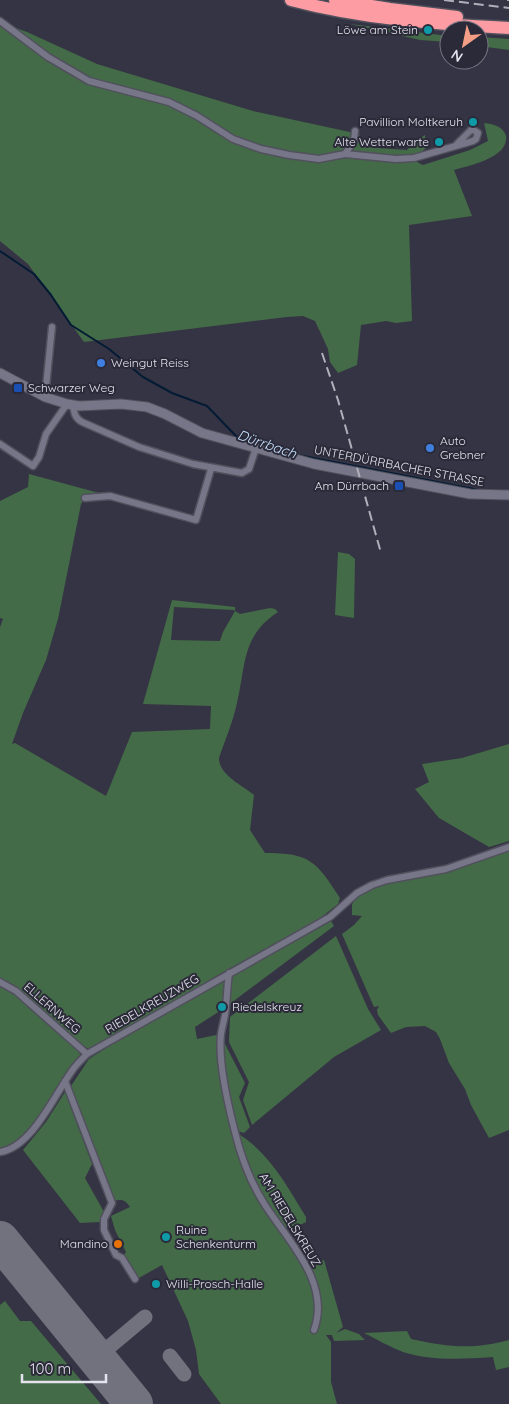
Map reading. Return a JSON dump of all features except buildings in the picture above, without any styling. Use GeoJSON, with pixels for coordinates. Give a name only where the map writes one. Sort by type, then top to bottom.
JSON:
{"type":"FeatureCollection","features":[{"type":"Feature","properties":{"kind":"highway"},"geometry":{"type":"LineString","coordinates":[[291,0],[349,12],[418,22],[509,28]]}},
{"type":"Feature","properties":{"kind":"highway"},"geometry":{"type":"LineString","coordinates":[[334,0],[421,13],[509,20]]}},
{"type":"Feature","properties":{"kind":"street"},"geometry":{"type":"LineString","coordinates":[[0,21],[48,56],[89,81],[169,102],[197,116],[232,139],[246,145],[289,155],[319,159],[345,154],[396,159],[414,158],[457,144]]}},
{"type":"Feature","properties":{"kind":"street"},"geometry":{"type":"LineString","coordinates":[[345,154],[354,141],[355,131]]}},
{"type":"Feature","properties":{"kind":"street"},"geometry":{"type":"LineString","coordinates":[[45,397],[52,327]]}},
{"type":"Feature","properties":{"kind":"street","name":"UNTERDÜRRBACHER STRASSE"},"geometry":{"type":"LineString","coordinates":[[0,373],[45,397],[70,405],[121,404],[147,407],[202,433],[314,464],[470,494],[509,496]]}},
{"type":"Feature","properties":{"kind":"street"},"geometry":{"type":"LineString","coordinates":[[0,444],[33,466],[39,457],[46,434],[70,405],[77,419],[82,422],[139,447],[211,469],[237,473],[245,472],[249,469],[256,448]]}},
{"type":"Feature","properties":{"kind":"street"},"geometry":{"type":"LineString","coordinates":[[85,498],[110,496],[196,520],[211,469]]}},
{"type":"Feature","properties":{"kind":"street","name":"RIEDELKREUZWEG"},"geometry":{"type":"LineString","coordinates":[[65,1081],[87,1054],[330,917],[357,893],[372,885],[387,880],[446,869],[509,847]]}},
{"type":"Feature","properties":{"kind":"street","name":"AM RIEDELSKREUZ"},"geometry":{"type":"LineString","coordinates":[[229,973],[221,1034],[221,1054],[235,1132],[244,1164],[255,1187],[308,1267],[316,1290],[319,1307],[319,1318],[314,1330]]}},
{"type":"Feature","properties":{"kind":"street","name":"ELLERNWEG"},"geometry":{"type":"LineString","coordinates":[[0,982],[16,991],[87,1054]]}},
{"type":"Feature","properties":{"kind":"street"},"geometry":{"type":"LineString","coordinates":[[0,1152],[7,1151],[26,1138],[65,1081]]}},
{"type":"Feature","properties":{"kind":"street"},"geometry":{"type":"LineString","coordinates":[[65,1081],[112,1203],[104,1219],[104,1230],[116,1255],[122,1258],[136,1280]]}},
{"type":"Feature","properties":{"kind":"green space"},"geometry":{"type":"Polygon","coordinates":[[[0,22],[27,32],[97,64],[253,111],[359,134],[363,147],[407,150],[414,142],[425,135],[426,148],[413,160],[423,165],[470,150],[488,141],[484,123],[494,125],[503,130],[506,136],[505,144],[501,150],[486,160],[454,170],[472,216],[409,225],[412,321],[396,323],[386,321],[361,325],[357,365],[338,373],[330,362],[328,349],[315,321],[303,316],[84,342],[28,264],[0,241],[0,22]]]}},
{"type":"Feature","properties":{"kind":"green space"},"geometry":{"type":"Polygon","coordinates":[[[350,24],[439,35],[439,41],[420,40],[350,24]]]}},
{"type":"Feature","properties":{"kind":"green space"},"geometry":{"type":"Polygon","coordinates":[[[489,38],[509,39],[509,50],[489,47],[489,38]]]}},
{"type":"Feature","properties":{"kind":"green space"},"geometry":{"type":"Polygon","coordinates":[[[29,474],[110,496],[85,498],[81,504],[58,619],[46,660],[12,744],[15,743],[106,796],[132,732],[210,729],[211,706],[143,704],[172,600],[235,607],[235,611],[240,614],[270,608],[275,609],[278,612],[257,631],[247,653],[235,710],[219,758],[220,764],[227,775],[254,795],[250,830],[265,853],[280,853],[302,857],[318,868],[340,898],[338,904],[319,919],[93,1048],[87,1048],[81,1044],[32,1001],[0,979],[0,627],[3,619],[0,618],[0,501],[28,487],[29,474]],[[174,607],[171,640],[220,641],[234,610],[174,607]]]}},
{"type":"Feature","properties":{"kind":"green space"},"geometry":{"type":"Polygon","coordinates":[[[338,552],[349,554],[355,559],[354,618],[335,615],[338,552]]]}},
{"type":"Feature","properties":{"kind":"green space"},"geometry":{"type":"Polygon","coordinates":[[[509,744],[509,841],[489,847],[439,818],[415,789],[429,782],[422,764],[462,758],[509,744]]]}},
{"type":"Feature","properties":{"kind":"green space"},"geometry":{"type":"Polygon","coordinates":[[[509,847],[509,1130],[489,1138],[471,1105],[465,1089],[449,1063],[436,1032],[425,1026],[406,1027],[391,1033],[378,1015],[377,1010],[379,1006],[374,1007],[342,934],[362,916],[352,915],[352,905],[357,893],[372,885],[446,869],[509,847]]]}},
{"type":"Feature","properties":{"kind":"green space"},"geometry":{"type":"Polygon","coordinates":[[[331,921],[334,926],[223,1009],[195,1027],[197,1039],[221,1034],[225,1026],[224,1042],[245,1083],[239,1097],[250,1127],[244,1133],[235,1132],[247,1140],[267,1159],[284,1181],[306,1217],[306,1222],[302,1224],[283,1228],[307,1266],[324,1260],[343,1327],[336,1333],[345,1329],[359,1334],[365,1340],[334,1341],[332,1335],[326,1335],[331,1342],[331,1382],[337,1404],[221,1404],[199,1374],[196,1350],[188,1321],[162,1265],[137,1279],[124,1255],[126,1252],[115,1230],[111,1216],[130,1207],[124,1201],[114,1201],[69,1089],[89,1059],[117,1041],[331,921]]]}},
{"type":"Feature","properties":{"kind":"green space"},"geometry":{"type":"Polygon","coordinates":[[[336,936],[368,1009],[381,1030],[334,1057],[252,1125],[243,1100],[249,1082],[229,1042],[230,1017],[336,936]]]}},
{"type":"Feature","properties":{"kind":"green space"},"geometry":{"type":"Polygon","coordinates":[[[0,985],[41,1016],[79,1052],[81,1057],[21,1140],[0,1152],[0,985]]]}},
{"type":"Feature","properties":{"kind":"green space"},"geometry":{"type":"Polygon","coordinates":[[[65,1092],[92,1164],[85,1178],[104,1212],[100,1222],[80,1223],[23,1150],[46,1122],[65,1092]]]}},
{"type":"Feature","properties":{"kind":"green space"},"geometry":{"type":"Polygon","coordinates":[[[5,1301],[20,1321],[31,1321],[101,1404],[0,1404],[0,1305],[5,1301]]]}},
{"type":"Feature","properties":{"kind":"green space"},"geometry":{"type":"Polygon","coordinates":[[[407,1331],[411,1339],[436,1344],[472,1346],[509,1340],[509,1367],[496,1370],[493,1357],[447,1359],[414,1355],[398,1350],[364,1333],[407,1331]]]}},
{"type":"Feature","properties":{"kind":"waterway","name":"Dürrbach"},"geometry":{"type":"LineString","coordinates":[[0,251],[34,274],[71,325],[109,349],[143,377],[172,393],[207,406],[236,436],[283,451]]}},
{"type":"Feature","properties":{"kind":"waterway","name":"Dürrbach"},"geometry":{"type":"LineString","coordinates":[[293,454],[479,490],[507,491]]}},
{"type":"Feature","properties":{"kind":"taxiway"},"geometry":{"type":"LineString","coordinates":[[96,1358],[145,1317]]}},
{"type":"Feature","properties":{"kind":"taxiway"},"geometry":{"type":"LineString","coordinates":[[170,1356],[184,1374]]}},
{"type":"Feature","properties":{"kind":"runway"},"geometry":{"type":"LineString","coordinates":[[0,1240],[134,1404]]}},
{"type":"Feature","properties":{"kind":"railway"},"geometry":{"type":"LineString","coordinates":[[444,0],[509,8]]}},
{"type":"Feature","properties":{"kind":"railway"},"geometry":{"type":"LineString","coordinates":[[322,353],[338,400],[381,553]]}},
{"type":"Feature","properties":{"kind":"place","name":"Löwe am Stein"},"geometry":{"type":"Point","coordinates":[428,30]}},
{"type":"Feature","properties":{"kind":"place","name":"Pavillion Moltkeruh"},"geometry":{"type":"Point","coordinates":[473,122]}},
{"type":"Feature","properties":{"kind":"place","name":"Alte Wetterwarte"},"geometry":{"type":"Point","coordinates":[439,142]}},
{"type":"Feature","properties":{"kind":"place","name":"Weingut Reiss"},"geometry":{"type":"Point","coordinates":[101,363]}},
{"type":"Feature","properties":{"kind":"place","name":"Schwarzer Weg"},"geometry":{"type":"Point","coordinates":[18,388]}},
{"type":"Feature","properties":{"kind":"place","name":"Auto Grebner"},"geometry":{"type":"Point","coordinates":[430,448]}},
{"type":"Feature","properties":{"kind":"place","name":"Am Dürrbach"},"geometry":{"type":"Point","coordinates":[399,486]}},
{"type":"Feature","properties":{"kind":"place","name":"Riedelskreuz"},"geometry":{"type":"Point","coordinates":[222,1007]}},
{"type":"Feature","properties":{"kind":"place","name":"Ruine Schenkenturm"},"geometry":{"type":"Point","coordinates":[166,1237]}},
{"type":"Feature","properties":{"kind":"place","name":"Mandino"},"geometry":{"type":"Point","coordinates":[118,1244]}},
{"type":"Feature","properties":{"kind":"place","name":"Willi-Prosch-Halle"},"geometry":{"type":"Point","coordinates":[156,1284]}}]}
